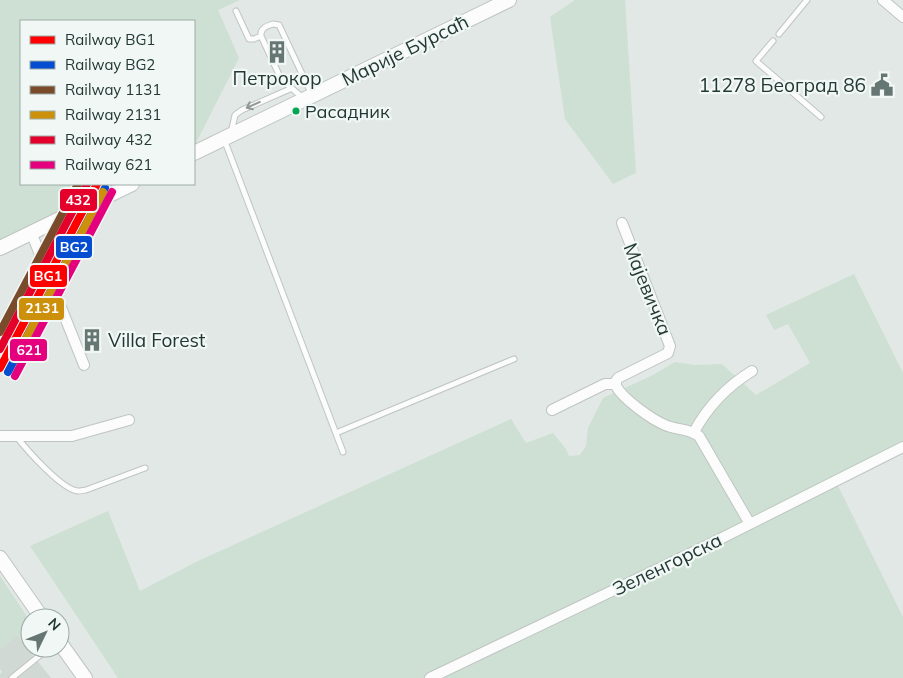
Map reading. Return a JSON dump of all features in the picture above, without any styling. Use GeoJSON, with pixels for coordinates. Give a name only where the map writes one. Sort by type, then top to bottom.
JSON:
{"type":"FeatureCollection","features":[{"type":"Feature","properties":{"kind":"street","name":"Марије Бурсаћ"},"geometry":{"type":"LineString","coordinates":[[195,153],[508,0]]}},
{"type":"Feature","properties":{"kind":"street"},"geometry":{"type":"LineString","coordinates":[[883,0],[903,17]]}},
{"type":"Feature","properties":{"kind":"street"},"geometry":{"type":"LineString","coordinates":[[0,248],[130,185]]}},
{"type":"Feature","properties":{"kind":"street","name":"Мајевичка"},"geometry":{"type":"LineString","coordinates":[[552,410],[605,384],[616,384],[618,378],[668,353],[670,346],[622,223]]}},
{"type":"Feature","properties":{"kind":"street"},"geometry":{"type":"LineString","coordinates":[[31,232],[84,365]]}},
{"type":"Feature","properties":{"kind":"street"},"geometry":{"type":"LineString","coordinates":[[694,432],[719,396],[752,371]]}},
{"type":"Feature","properties":{"kind":"street"},"geometry":{"type":"LineString","coordinates":[[616,384],[619,391],[650,416],[668,426],[694,432],[702,439],[750,524]]}},
{"type":"Feature","properties":{"kind":"street"},"geometry":{"type":"LineString","coordinates":[[0,436],[72,436],[129,420]]}},
{"type":"Feature","properties":{"kind":"street","name":"Зеленгорска"},"geometry":{"type":"LineString","coordinates":[[435,677],[902,451]]}},
{"type":"Feature","properties":{"kind":"street"},"geometry":{"type":"LineString","coordinates":[[0,558],[35,608]]}},
{"type":"Feature","properties":{"kind":"street"},"geometry":{"type":"LineString","coordinates":[[70,657],[85,678]]}},
{"type":"Feature","properties":{"kind":"lane"},"geometry":{"type":"LineString","coordinates":[[779,34],[807,0]]}},
{"type":"Feature","properties":{"kind":"lane"},"geometry":{"type":"LineString","coordinates":[[236,11],[249,39],[254,40],[261,36]]}},
{"type":"Feature","properties":{"kind":"lane"},"geometry":{"type":"LineString","coordinates":[[273,24],[279,25],[308,98],[290,89],[281,79],[261,36],[261,31],[264,28],[273,24]]}},
{"type":"Feature","properties":{"kind":"lane"},"geometry":{"type":"LineString","coordinates":[[773,41],[756,61],[821,117]]}},
{"type":"Feature","properties":{"kind":"lane"},"geometry":{"type":"LineString","coordinates":[[290,89],[242,110],[236,115],[227,137],[343,452]]}},
{"type":"Feature","properties":{"kind":"lane"},"geometry":{"type":"LineString","coordinates":[[336,434],[514,359]]}},
{"type":"Feature","properties":{"kind":"lane"},"geometry":{"type":"LineString","coordinates":[[16,436],[28,451],[61,482],[78,491],[86,490],[145,468]]}},
{"type":"Feature","properties":{"kind":"lane"},"geometry":{"type":"LineString","coordinates":[[12,678],[37,658]]}},
{"type":"Feature","properties":{"kind":"shaded area"},"geometry":{"type":"Polygon","coordinates":[[[17,635],[20,639],[20,658],[35,658],[51,678],[0,678],[2,672],[0,669],[0,649],[17,635]]]}},
{"type":"Feature","properties":{"kind":"green space"},"geometry":{"type":"Polygon","coordinates":[[[0,0],[240,0],[218,10],[239,58],[195,145],[195,20],[20,20],[20,185],[119,185],[0,248],[0,0]]]}},
{"type":"Feature","properties":{"kind":"green space"},"geometry":{"type":"Polygon","coordinates":[[[575,0],[625,0],[636,173],[613,184],[565,119],[550,17],[575,0]]]}},
{"type":"Feature","properties":{"kind":"green space"},"geometry":{"type":"Polygon","coordinates":[[[854,274],[903,373],[903,441],[834,478],[903,617],[903,678],[118,678],[30,546],[108,511],[140,591],[198,561],[511,419],[526,443],[553,433],[566,449],[569,456],[580,455],[586,446],[588,428],[603,398],[651,376],[675,362],[695,365],[722,364],[756,395],[810,363],[788,324],[774,330],[766,315],[854,274]]]}},
{"type":"Feature","properties":{"kind":"green space"},"geometry":{"type":"Polygon","coordinates":[[[0,576],[21,608],[20,639],[17,635],[0,649],[0,576]]]}},
{"type":"Feature","properties":{"kind":"rail line","name":"1131"},"geometry":{"type":"LineString","coordinates":[[0,332],[77,185]]}},
{"type":"Feature","properties":{"kind":"rail line","name":"432"},"geometry":{"type":"LineString","coordinates":[[0,349],[86,185]]}},
{"type":"Feature","properties":{"kind":"rail line","name":"BG1"},"geometry":{"type":"LineString","coordinates":[[0,368],[96,185]]}},
{"type":"Feature","properties":{"kind":"rail line","name":"BG2"},"geometry":{"type":"LineString","coordinates":[[8,372],[105,188]]}},
{"type":"Feature","properties":{"kind":"rail line","name":"2131"},"geometry":{"type":"LineString","coordinates":[[15,359],[103,192]]}},
{"type":"Feature","properties":{"kind":"rail line","name":"621"},"geometry":{"type":"LineString","coordinates":[[15,376],[112,192]]}},
{"type":"Feature","properties":{"kind":"place","name":"Петрокор"},"geometry":{"type":"Point","coordinates":[277,52]}},
{"type":"Feature","properties":{"kind":"place","name":"11278 Београд 86"},"geometry":{"type":"Point","coordinates":[882,85]}},
{"type":"Feature","properties":{"kind":"place","name":"Расадник"},"geometry":{"type":"Point","coordinates":[296,111]}},
{"type":"Feature","properties":{"kind":"place","name":"Villa Forest"},"geometry":{"type":"Point","coordinates":[92,340]}}]}
